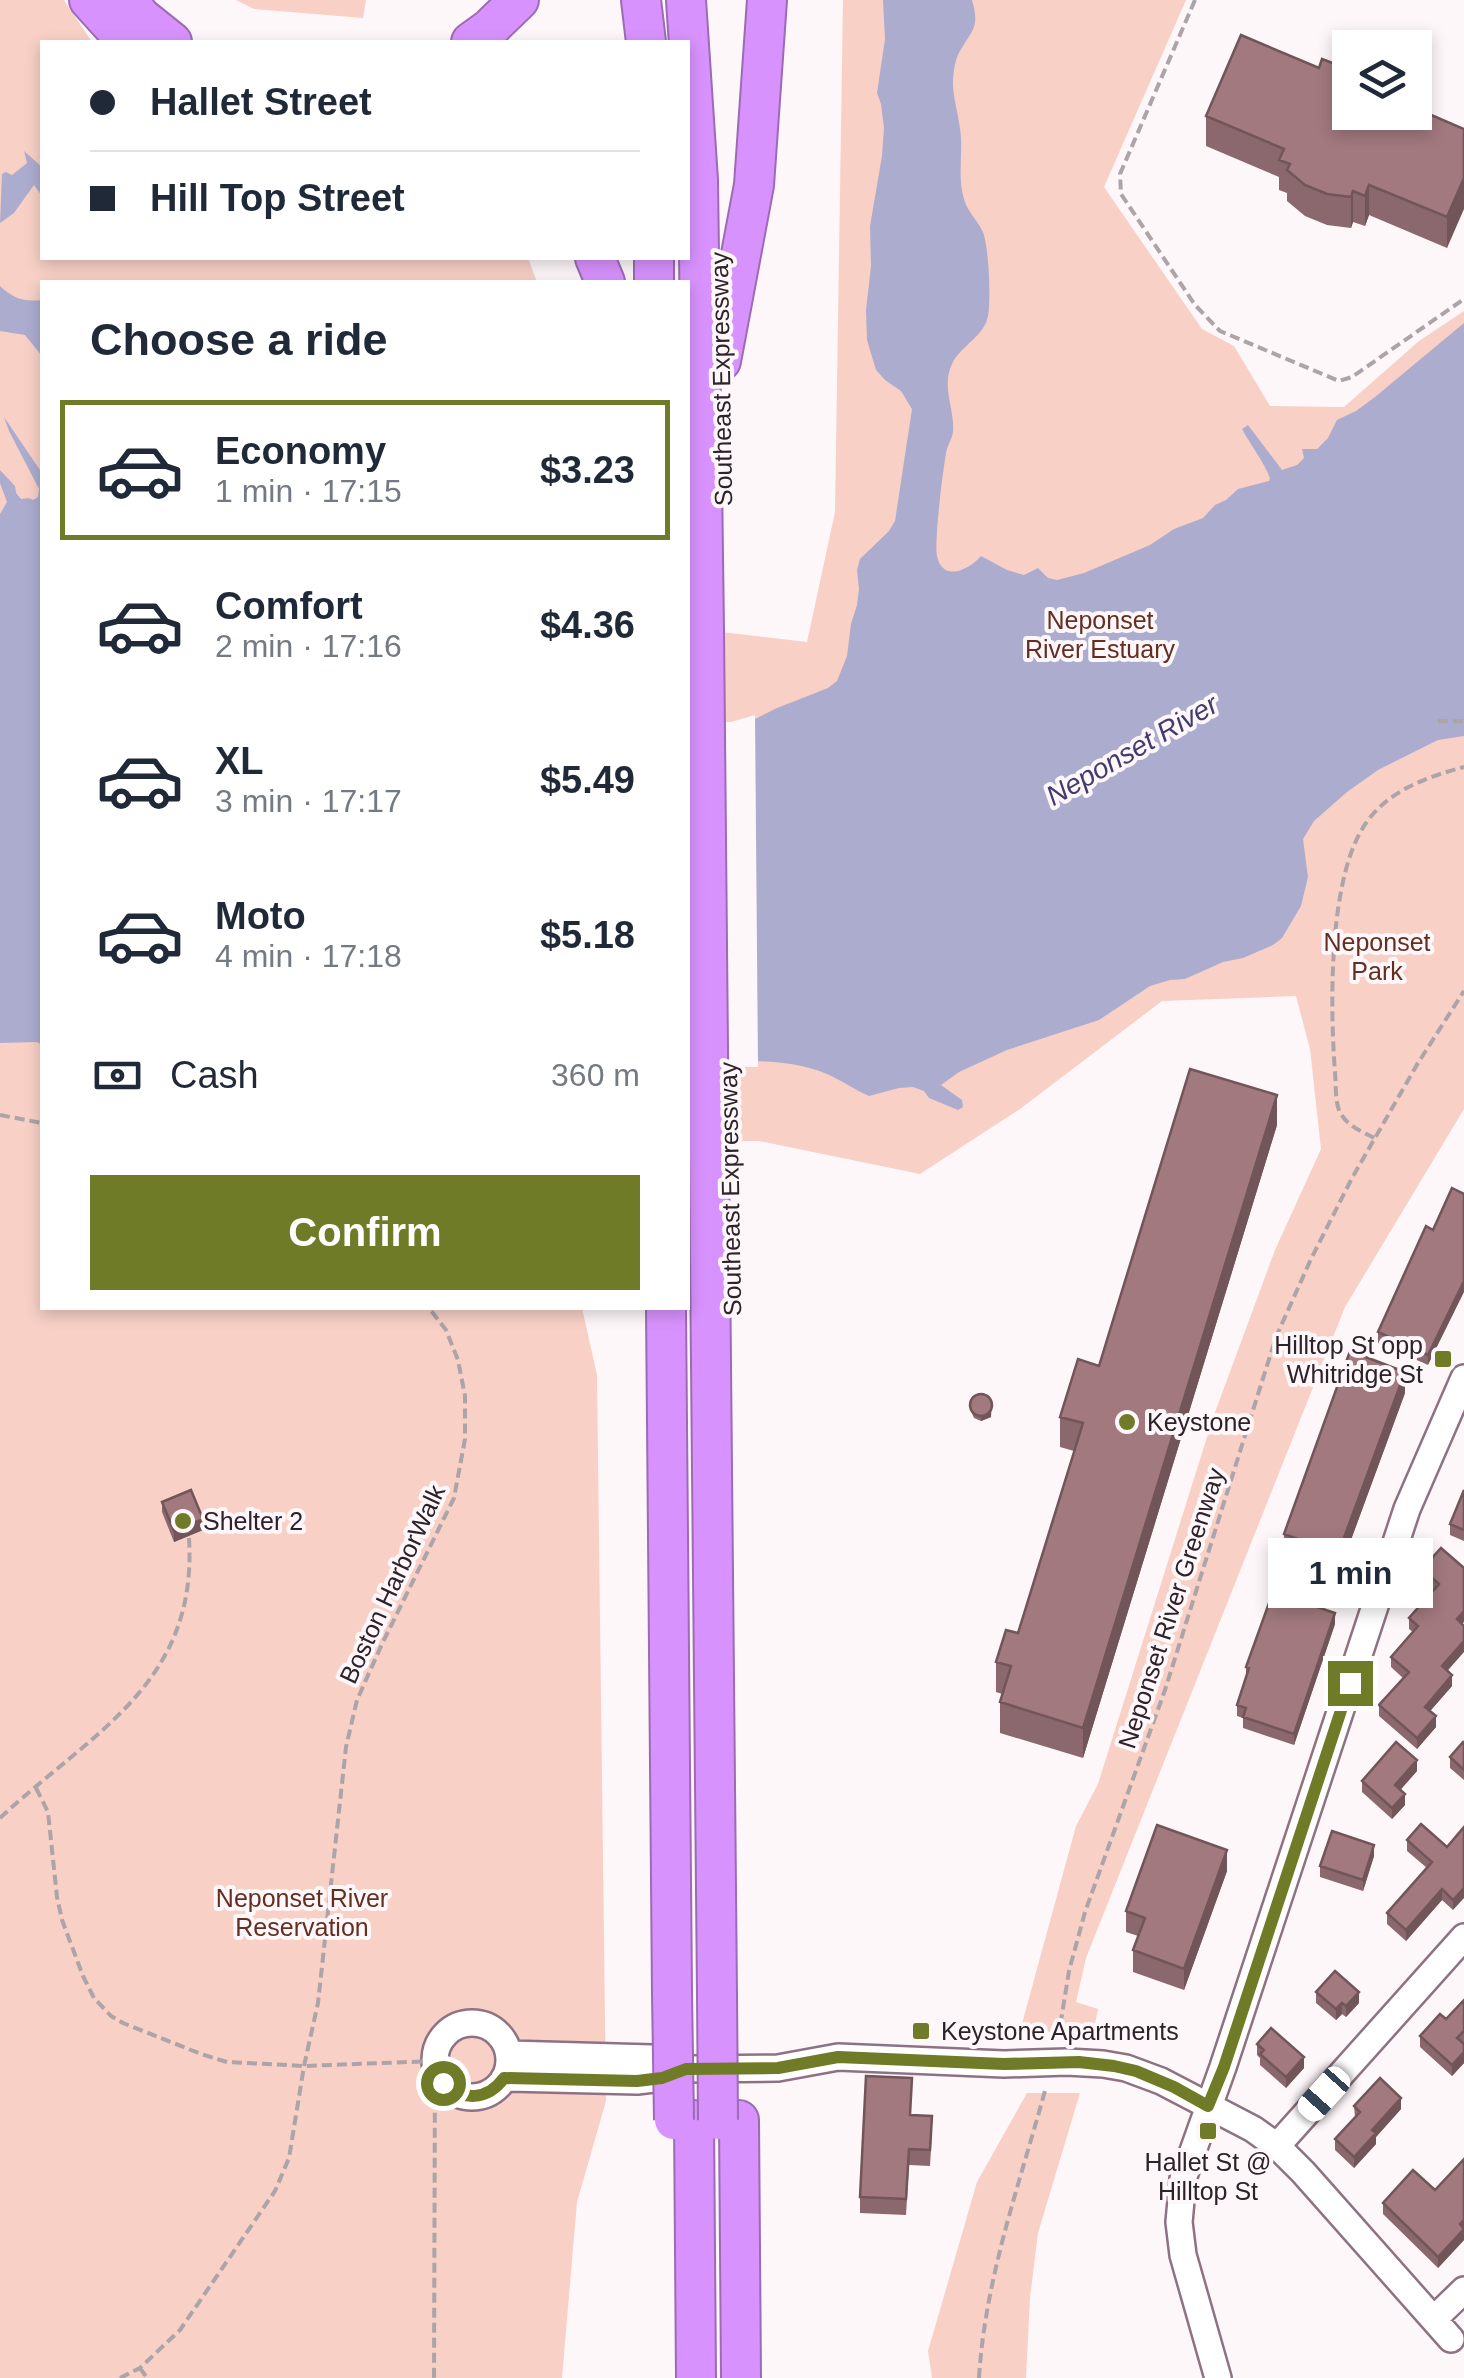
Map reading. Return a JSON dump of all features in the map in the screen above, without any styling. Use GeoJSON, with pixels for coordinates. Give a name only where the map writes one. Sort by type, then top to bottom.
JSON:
{"type":"FeatureCollection","features":[{"type":"Feature","properties":{"kind":"highway"},"geometry":{"type":"LineString","coordinates":[[89,0],[125,40]]}},
{"type":"Feature","properties":{"kind":"highway"},"geometry":{"type":"LineString","coordinates":[[126,0],[170,40]]}},
{"type":"Feature","properties":{"kind":"highway"},"geometry":{"type":"LineString","coordinates":[[474,40],[519,0]]}},
{"type":"Feature","properties":{"kind":"highway"},"geometry":{"type":"LineString","coordinates":[[641,0],[646,40]]}},
{"type":"Feature","properties":{"kind":"highway"},"geometry":{"type":"LineString","coordinates":[[662,0],[666,40]]}},
{"type":"Feature","properties":{"kind":"highway"},"geometry":{"type":"LineString","coordinates":[[686,0],[689,40]]}},
{"type":"Feature","properties":{"kind":"highway","name":"Southeast Expressway"},"geometry":{"type":"LineString","coordinates":[[676,2378],[706,2120],[719,1141],[714,631],[721,361],[718,180],[707,0]]}},
{"type":"Feature","properties":{"kind":"highway"},"geometry":{"type":"LineString","coordinates":[[721,361],[754,185],[767,0]]}},
{"type":"Feature","properties":{"kind":"highway"},"geometry":{"type":"LineString","coordinates":[[690,60],[714,631]]}},
{"type":"Feature","properties":{"kind":"highway","name":"Southeast Expressway"},"geometry":{"type":"LineString","coordinates":[[666,1310],[705,1993],[706,2120],[741,2378]]}},
{"type":"Feature","properties":{"kind":"highway"},"geometry":{"type":"LineString","coordinates":[[686,1310],[705,1993]]}},
{"type":"Feature","properties":{"kind":"highway"},"geometry":{"type":"LineString","coordinates":[[696,2378],[706,2120]]}},
{"type":"Feature","properties":{"kind":"highway"},"geometry":{"type":"LineString","coordinates":[[706,2120],[720,2378]]}},
{"type":"Feature","properties":{"kind":"street"},"geometry":{"type":"LineString","coordinates":[[1218,2378],[1187,2272],[1179,2222],[1184,2179],[1408,1508],[1461,1393]]}},
{"type":"Feature","properties":{"kind":"street"},"geometry":{"type":"LineString","coordinates":[[1277,2146],[1464,1937]]}},
{"type":"Feature","properties":{"kind":"street"},"geometry":{"type":"LineString","coordinates":[[470,2022],[491,2028],[506,2044],[507,2066],[497,2088],[474,2097],[462,2096],[443,2083],[437,2072],[436,2051],[444,2034],[470,2022]]}},
{"type":"Feature","properties":{"kind":"street"},"geometry":{"type":"LineString","coordinates":[[507,2066],[637,2081],[662,2078],[686,2069],[778,2068],[838,2057],[1004,2064],[1092,2063],[1126,2068],[1149,2075],[1253,2129],[1277,2146],[1443,2329],[1464,2290]]}},
{"type":"Feature","properties":{"kind":"path"},"geometry":{"type":"LineString","coordinates":[[1195,0],[1120,174],[1121,194],[1206,319],[1220,330],[1339,381],[1352,377],[1464,298]]}},
{"type":"Feature","properties":{"kind":"path"},"geometry":{"type":"LineString","coordinates":[[1438,721],[1464,722]]}},
{"type":"Feature","properties":{"kind":"path"},"geometry":{"type":"LineString","coordinates":[[1374,1138],[1348,1124],[1338,1110],[1332,1033],[1335,936],[1344,876],[1357,837],[1369,818],[1400,790],[1464,766]]}},
{"type":"Feature","properties":{"kind":"path","name":"Neponset River Greenway"},"geometry":{"type":"LineString","coordinates":[[1059,2037],[1081,1926],[1164,1690],[1264,1370],[1310,1259],[1374,1138],[1464,991]]}},
{"type":"Feature","properties":{"kind":"path"},"geometry":{"type":"LineString","coordinates":[[0,1115],[40,1123]]}},
{"type":"Feature","properties":{"kind":"path","name":"Boston HarborWalk"},"geometry":{"type":"LineString","coordinates":[[120,2378],[140,2368],[180,2330],[275,2191],[289,2158],[318,2003],[346,1746],[358,1700],[376,1658],[454,1498],[465,1438],[465,1396],[458,1360],[446,1330],[431,1310]]}},
{"type":"Feature","properties":{"kind":"path"},"geometry":{"type":"LineString","coordinates":[[0,1818],[126,1707],[160,1668],[183,1610],[189,1538]]}},
{"type":"Feature","properties":{"kind":"path"},"geometry":{"type":"LineString","coordinates":[[36,1788],[48,1812],[62,1920],[94,1998],[111,2016],[227,2062],[304,2066],[435,2061],[434,2378]]}},
{"type":"Feature","properties":{"kind":"path"},"geometry":{"type":"LineString","coordinates":[[979,2378],[994,2278],[1045,2090]]}},
{"type":"Feature","properties":{"kind":"path"},"geometry":{"type":"LineString","coordinates":[[140,2368],[147,2378]]}},
{"type":"Feature","properties":{"kind":"green space","name":"Neponset River Reservation"},"geometry":{"type":"Polygon","coordinates":[[[0,0],[64,0],[91,40],[40,40],[40,260],[529,260],[536,280],[40,280],[40,1310],[582,1310],[597,1375],[606,2101],[577,2202],[562,2378],[0,2378],[0,0]]]}},
{"type":"Feature","properties":{"kind":"green space"},"geometry":{"type":"Polygon","coordinates":[[[236,0],[366,0],[363,18],[254,9],[236,0]]]}},
{"type":"Feature","properties":{"kind":"green space","name":"Neponset River Estuary"},"geometry":{"type":"Polygon","coordinates":[[[843,0],[1186,0],[1104,187],[1202,329],[1234,346],[1270,406],[1344,407],[1419,341],[1464,311],[1464,1109],[1345,1307],[1086,1958],[1076,2002],[1098,2009],[1093,2033],[1020,2031],[1076,1826],[1098,1784],[1214,1415],[1275,1250],[1321,1149],[1310,1049],[1296,996],[1162,1001],[1020,1109],[920,1174],[759,1141],[690,1142],[690,628],[807,642],[835,512],[843,0]]]}},
{"type":"Feature","properties":{"kind":"green space"},"geometry":{"type":"Polygon","coordinates":[[[1027,2093],[1080,2093],[1038,2233],[1026,2378],[932,2378],[928,2351],[977,2182],[1027,2093]]]}},
{"type":"Feature","properties":{"kind":"water","name":"Neponset River Estuary"},"geometry":{"type":"Polygon","coordinates":[[[883,0],[972,0],[975,24],[957,59],[953,85],[961,138],[962,192],[985,240],[989,308],[982,330],[956,357],[949,373],[953,432],[945,462],[936,545],[938,560],[947,570],[959,571],[981,556],[1024,575],[1038,568],[1048,578],[1057,580],[1150,545],[1174,529],[1203,518],[1238,489],[1269,481],[1242,429],[1248,425],[1282,470],[1297,465],[1304,458],[1302,449],[1317,449],[1337,420],[1375,397],[1464,323],[1464,736],[1438,740],[1378,770],[1314,821],[1303,839],[1308,877],[1301,906],[1282,938],[1273,945],[1185,979],[1150,986],[1099,1020],[1007,1050],[959,1072],[941,1085],[962,1100],[963,1107],[958,1110],[913,1087],[869,1096],[811,1068],[758,1061],[690,1061],[745,724],[837,681],[847,656],[857,605],[860,559],[895,521],[912,409],[901,391],[876,370],[867,340],[866,310],[870,226],[884,128],[877,93],[885,39],[883,0]]]}},
{"type":"Feature","properties":{"kind":"water"},"geometry":{"type":"Polygon","coordinates":[[[24,151],[40,165],[40,193],[34,185],[14,213],[0,223],[2,174],[12,175],[27,163],[24,151]]]}},
{"type":"Feature","properties":{"kind":"water"},"geometry":{"type":"Polygon","coordinates":[[[0,286],[19,299],[40,300],[40,354],[25,335],[0,331],[0,286]]]}},
{"type":"Feature","properties":{"kind":"water"},"geometry":{"type":"Polygon","coordinates":[[[4,417],[40,470],[40,1044],[0,1043],[0,514],[7,502],[0,470],[21,499],[33,500],[39,489],[4,417]]]}},
{"type":"Feature","properties":{"kind":"pier"},"geometry":{"type":"Polygon","coordinates":[[[755,715],[758,1067],[690,1066],[690,716],[731,722],[755,715]]]}},
{"type":"Feature","properties":{"kind":"building"},"geometry":{"type":"Polygon","coordinates":[[[1241,35],[1319,68],[1322,59],[1332,63],[1332,130],[1432,130],[1432,115],[1464,129],[1464,178],[1447,217],[1369,185],[1365,196],[1353,191],[1351,197],[1327,194],[1305,185],[1287,170],[1290,164],[1279,160],[1284,149],[1206,116],[1241,35]]]}},
{"type":"Feature","properties":{"kind":"building","name":"Keystone"},"geometry":{"type":"Polygon","coordinates":[[[1190,1069],[1277,1095],[1083,1728],[1000,1702],[1011,1666],[996,1662],[1006,1630],[1018,1633],[1083,1423],[1060,1417],[1078,1359],[1099,1366],[1190,1069]]]}},
{"type":"Feature","properties":{"kind":"building"},"geometry":{"type":"Polygon","coordinates":[[[1452,1188],[1464,1194],[1464,1281],[1428,1355],[1378,1332],[1426,1226],[1433,1230],[1452,1188]]]}},
{"type":"Feature","properties":{"kind":"building"},"geometry":{"type":"Polygon","coordinates":[[[1350,1351],[1405,1372],[1338,1554],[1284,1534],[1350,1351]]]}},
{"type":"Feature","properties":{"kind":"building"},"geometry":{"type":"Polygon","coordinates":[[[981,1394],[992,1405],[981,1416],[970,1405],[981,1394]]]}},
{"type":"Feature","properties":{"kind":"building"},"geometry":{"type":"Polygon","coordinates":[[[191,1490],[203,1519],[174,1531],[162,1502],[191,1490]]]}},
{"type":"Feature","properties":{"kind":"building"},"geometry":{"type":"Polygon","coordinates":[[[1464,1490],[1464,1530],[1450,1524],[1464,1490]]]}},
{"type":"Feature","properties":{"kind":"building"},"geometry":{"type":"Polygon","coordinates":[[[1441,1548],[1464,1568],[1464,1611],[1457,1619],[1464,1626],[1464,1641],[1442,1666],[1452,1675],[1425,1707],[1436,1716],[1417,1738],[1379,1705],[1409,1672],[1391,1657],[1418,1626],[1409,1618],[1439,1584],[1422,1569],[1441,1548]]]}},
{"type":"Feature","properties":{"kind":"building"},"geometry":{"type":"Polygon","coordinates":[[[1273,1592],[1335,1613],[1294,1734],[1243,1717],[1246,1708],[1237,1705],[1273,1592]]]}},
{"type":"Feature","properties":{"kind":"building"},"geometry":{"type":"Polygon","coordinates":[[[1396,1742],[1417,1760],[1395,1785],[1405,1794],[1392,1808],[1362,1781],[1396,1742]]]}},
{"type":"Feature","properties":{"kind":"building"},"geometry":{"type":"Polygon","coordinates":[[[1464,1743],[1464,1770],[1450,1757],[1464,1743]]]}},
{"type":"Feature","properties":{"kind":"building"},"geometry":{"type":"Polygon","coordinates":[[[1421,1824],[1447,1847],[1464,1827],[1464,1888],[1453,1900],[1442,1889],[1406,1930],[1387,1913],[1432,1862],[1407,1840],[1421,1824]]]}},
{"type":"Feature","properties":{"kind":"building"},"geometry":{"type":"Polygon","coordinates":[[[1157,1825],[1227,1850],[1184,1969],[1133,1950],[1145,1918],[1126,1911],[1157,1825]]]}},
{"type":"Feature","properties":{"kind":"building"},"geometry":{"type":"Polygon","coordinates":[[[1332,1831],[1374,1845],[1363,1880],[1320,1866],[1332,1831]]]}},
{"type":"Feature","properties":{"kind":"building"},"geometry":{"type":"Polygon","coordinates":[[[1335,1971],[1359,1992],[1346,2006],[1342,2003],[1336,2009],[1316,1992],[1335,1971]]]}},
{"type":"Feature","properties":{"kind":"building"},"geometry":{"type":"Polygon","coordinates":[[[1464,2000],[1464,2031],[1457,2038],[1464,2044],[1464,2052],[1452,2065],[1420,2036],[1440,2014],[1446,2019],[1464,2000]]]}},
{"type":"Feature","properties":{"kind":"building"},"geometry":{"type":"Polygon","coordinates":[[[1271,2028],[1304,2057],[1286,2077],[1260,2054],[1264,2050],[1257,2044],[1271,2028]]]}},
{"type":"Feature","properties":{"kind":"building"},"geometry":{"type":"Polygon","coordinates":[[[866,2076],[912,2078],[910,2115],[932,2116],[930,2150],[909,2149],[906,2199],[860,2197],[866,2076]]]}},
{"type":"Feature","properties":{"kind":"building"},"geometry":{"type":"Polygon","coordinates":[[[1380,2078],[1401,2098],[1354,2157],[1335,2139],[1360,2112],[1354,2106],[1380,2078]]]}},
{"type":"Feature","properties":{"kind":"building"},"geometry":{"type":"Polygon","coordinates":[[[1464,2159],[1464,2220],[1460,2224],[1464,2229],[1438,2257],[1383,2203],[1413,2170],[1435,2190],[1464,2159]]]}},
{"type":"Feature","properties":{"kind":"place","name":"Hilltop St opp Whitridge St"},"geometry":{"type":"Point","coordinates":[1443,1359]}},
{"type":"Feature","properties":{"kind":"place","name":"Keystone"},"geometry":{"type":"Point","coordinates":[1127,1422]}},
{"type":"Feature","properties":{"kind":"place","name":"Shelter 2"},"geometry":{"type":"Point","coordinates":[183,1521]}},
{"type":"Feature","properties":{"kind":"place","name":"Keystone Apartments"},"geometry":{"type":"Point","coordinates":[921,2031]}},
{"type":"Feature","properties":{"kind":"place","name":"Hallet St @ Hilltop St"},"geometry":{"type":"Point","coordinates":[1208,2131]}},
{"type":"Feature","properties":{"kind":"route"},"geometry":{"type":"LineString","coordinates":[[443,2083],[462,2096],[474,2097],[497,2088],[504,2078],[637,2081],[662,2078],[686,2069],[778,2068],[838,2057],[1004,2064],[1079,2062],[1149,2075],[1208,2106],[1350,1683]]}},
{"type":"Feature","properties":{"kind":"water label","name":"Neponset River"},"geometry":{"type":"Point","coordinates":[1132,750]}},
{"type":"Feature","properties":{"kind":"park label","name":"Neponset Park"},"geometry":{"type":"Point","coordinates":[1377,956]}}]}
